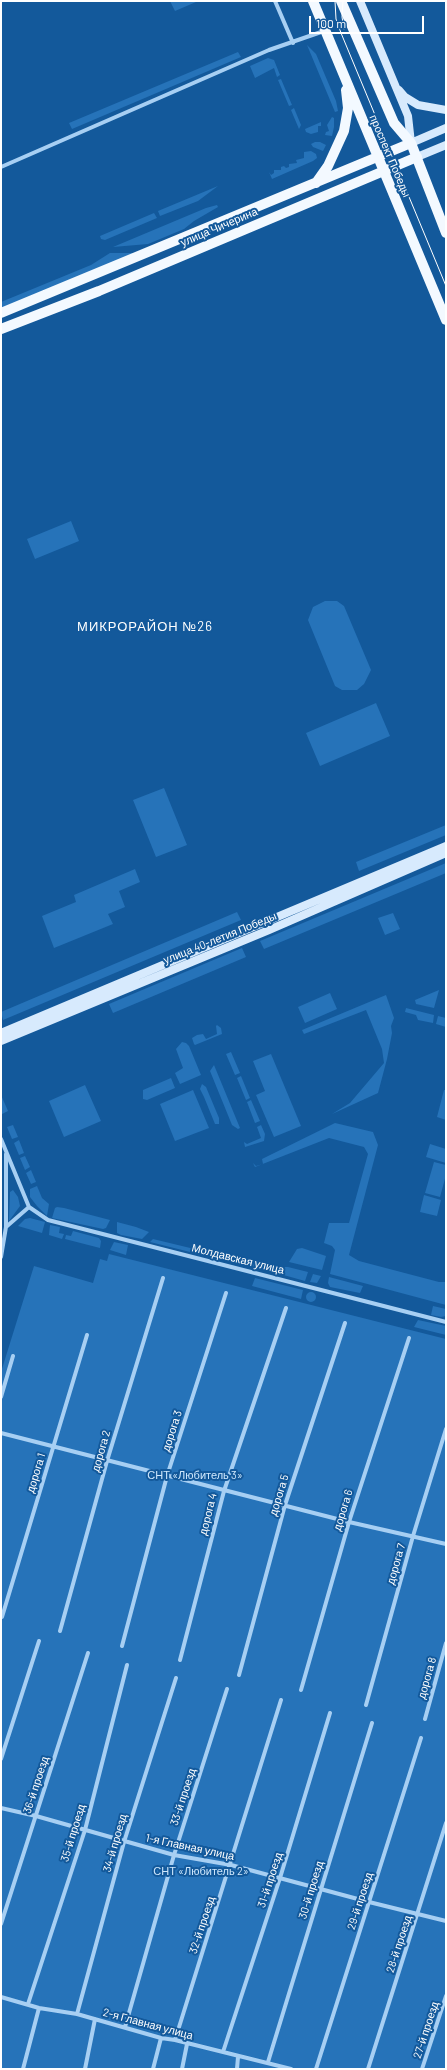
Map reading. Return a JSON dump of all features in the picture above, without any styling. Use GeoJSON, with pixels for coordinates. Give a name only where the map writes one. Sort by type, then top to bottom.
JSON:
{"type":"FeatureCollection","features":[{"type":"Feature","properties":{"kind":"main road","name":"проспект Победы"},"geometry":{"type":"LineString","coordinates":[[313,1],[377,158],[446,320]]}},
{"type":"Feature","properties":{"kind":"main road","name":"проспект Победы"},"geometry":{"type":"LineString","coordinates":[[341,1],[394,123],[411,143],[446,233]]}},
{"type":"Feature","properties":{"kind":"main road"},"geometry":{"type":"LineString","coordinates":[[316,183],[328,166],[344,130],[348,108],[345,78]]}},
{"type":"Feature","properties":{"kind":"main road","name":"улица Чичерина"},"geometry":{"type":"LineString","coordinates":[[1,313],[411,143]]}},
{"type":"Feature","properties":{"kind":"main road","name":"улица Чичерина"},"geometry":{"type":"LineString","coordinates":[[1,330],[51,308],[99,291],[417,157]]}},
{"type":"Feature","properties":{"kind":"main road"},"geometry":{"type":"LineString","coordinates":[[46,295],[51,308]]}},
{"type":"Feature","properties":{"kind":"street"},"geometry":{"type":"LineString","coordinates":[[275,1],[293,43]]}},
{"type":"Feature","properties":{"kind":"street"},"geometry":{"type":"LineString","coordinates":[[360,1],[408,116],[411,143]]}},
{"type":"Feature","properties":{"kind":"street"},"geometry":{"type":"LineString","coordinates":[[1,166],[270,50],[293,43],[325,30]]}},
{"type":"Feature","properties":{"kind":"street"},"geometry":{"type":"LineString","coordinates":[[393,81],[405,97],[418,105],[437,110],[446,110]]}},
{"type":"Feature","properties":{"kind":"street","name":"улица Чичерина"},"geometry":{"type":"LineString","coordinates":[[411,143],[446,128]]}},
{"type":"Feature","properties":{"kind":"street","name":"улица Чичерина"},"geometry":{"type":"LineString","coordinates":[[417,157],[446,145]]}},
{"type":"Feature","properties":{"kind":"street","name":"улица 40-летия Победы"},"geometry":{"type":"LineString","coordinates":[[268,926],[446,846]]}},
{"type":"Feature","properties":{"kind":"street","name":"улица 40-летия Победы"},"geometry":{"type":"LineString","coordinates":[[1,1032],[95,997],[446,853]]}},
{"type":"Feature","properties":{"kind":"street","name":"улица 40-летия Победы"},"geometry":{"type":"LineString","coordinates":[[1,1041],[95,997]]}},
{"type":"Feature","properties":{"kind":"street"},"geometry":{"type":"LineString","coordinates":[[1,1140],[29,1207],[6,1227]]}},
{"type":"Feature","properties":{"kind":"street"},"geometry":{"type":"LineString","coordinates":[[1,1257],[6,1227],[6,1152]]}},
{"type":"Feature","properties":{"kind":"street","name":"Молдавская улица"},"geometry":{"type":"LineString","coordinates":[[29,1207],[48,1220],[446,1322]]}},
{"type":"Feature","properties":{"kind":"street","name":"дорога 2"},"geometry":{"type":"LineString","coordinates":[[60,1631],[107,1460],[163,1278]]}},
{"type":"Feature","properties":{"kind":"street","name":"дорога 3"},"geometry":{"type":"LineString","coordinates":[[122,1646],[167,1476],[226,1293]]}},
{"type":"Feature","properties":{"kind":"street","name":"дорога 4"},"geometry":{"type":"LineString","coordinates":[[180,1660],[224,1490],[286,1308]]}},
{"type":"Feature","properties":{"kind":"street","name":"дорога 5"},"geometry":{"type":"LineString","coordinates":[[240,1675],[285,1505],[345,1323]]}},
{"type":"Feature","properties":{"kind":"street","name":"дорога 1"},"geometry":{"type":"LineString","coordinates":[[2,1617],[88,1335]]}},
{"type":"Feature","properties":{"kind":"street","name":"дорога 6"},"geometry":{"type":"LineString","coordinates":[[301,1690],[349,1522],[409,1338]]}},
{"type":"Feature","properties":{"kind":"street"},"geometry":{"type":"LineString","coordinates":[[1,1397],[13,1356]]}},
{"type":"Feature","properties":{"kind":"street","name":"дорога 7"},"geometry":{"type":"LineString","coordinates":[[366,1705],[413,1536],[446,1429]]}},
{"type":"Feature","properties":{"kind":"street"},"geometry":{"type":"LineString","coordinates":[[1,1434],[349,1522],[446,1544]]}},
{"type":"Feature","properties":{"kind":"street"},"geometry":{"type":"LineString","coordinates":[[1,1760],[39,1641]]}},
{"type":"Feature","properties":{"kind":"street","name":"дорога 8"},"geometry":{"type":"LineString","coordinates":[[425,1719],[446,1643]]}},
{"type":"Feature","properties":{"kind":"street","name":"36-й проезд"},"geometry":{"type":"LineString","coordinates":[[1,1924],[88,1652]]}},
{"type":"Feature","properties":{"kind":"street","name":"35-й проезд"},"geometry":{"type":"LineString","coordinates":[[28,2004],[85,1830],[127,1665]]}},
{"type":"Feature","properties":{"kind":"street","name":"34-й проезд"},"geometry":{"type":"LineString","coordinates":[[77,2014],[124,1842],[176,1678]]}},
{"type":"Feature","properties":{"kind":"street","name":"33-й проезд"},"geometry":{"type":"LineString","coordinates":[[125,2027],[174,1854],[227,1689]]}},
{"type":"Feature","properties":{"kind":"street","name":"32-й проезд"},"geometry":{"type":"LineString","coordinates":[[175,2040],[281,1700]]}},
{"type":"Feature","properties":{"kind":"street","name":"31-й проезд"},"geometry":{"type":"LineString","coordinates":[[223,2052],[280,1878],[330,1713]]}},
{"type":"Feature","properties":{"kind":"street","name":"30-й проезд"},"geometry":{"type":"LineString","coordinates":[[268,2062],[372,1723]]}},
{"type":"Feature","properties":{"kind":"street","name":"29-й проезд"},"geometry":{"type":"LineString","coordinates":[[316,2069],[421,1738]]}},
{"type":"Feature","properties":{"kind":"street","name":"1-я Главная улица"},"geometry":{"type":"LineString","coordinates":[[1,1808],[36,1816],[124,1842],[174,1854],[231,1864],[369,1902],[446,1921]]}},
{"type":"Feature","properties":{"kind":"street","name":"28-й проезд"},"geometry":{"type":"LineString","coordinates":[[368,2069],[446,1823]]}},
{"type":"Feature","properties":{"kind":"street","name":"27-й проезд"},"geometry":{"type":"LineString","coordinates":[[422,2069],[446,1996]]}},
{"type":"Feature","properties":{"kind":"street","name":"2-я Главная улица"},"geometry":{"type":"LineString","coordinates":[[1,1997],[40,2008],[77,2014],[161,2038],[175,2040],[238,2057],[268,2062],[291,2069]]}},
{"type":"Feature","properties":{"kind":"street"},"geometry":{"type":"LineString","coordinates":[[23,2069],[40,2008]]}},
{"type":"Feature","properties":{"kind":"street"},"geometry":{"type":"LineString","coordinates":[[85,2069],[95,2019]]}},
{"type":"Feature","properties":{"kind":"street"},"geometry":{"type":"LineString","coordinates":[[153,2069],[161,2038]]}},
{"type":"Feature","properties":{"kind":"street"},"geometry":{"type":"LineString","coordinates":[[182,2069],[187,2044]]}},
{"type":"Feature","properties":{"kind":"street"},"geometry":{"type":"LineString","coordinates":[[236,2069],[238,2057]]}},
{"type":"Feature","properties":{"kind":"green space"},"geometry":{"type":"Polygon","coordinates":[[[170,1],[196,1],[196,2],[175,11],[170,1]]]}},
{"type":"Feature","properties":{"kind":"green space"},"geometry":{"type":"Polygon","coordinates":[[[307,45],[316,54],[336,101],[338,111],[335,112],[307,45]]]}},
{"type":"Feature","properties":{"kind":"green space"},"geometry":{"type":"Polygon","coordinates":[[[238,52],[241,57],[72,129],[69,123],[238,52]]]}},
{"type":"Feature","properties":{"kind":"green space"},"geometry":{"type":"Polygon","coordinates":[[[268,58],[274,60],[280,75],[277,77],[274,68],[255,78],[250,66],[268,58]]]}},
{"type":"Feature","properties":{"kind":"green space"},"geometry":{"type":"Polygon","coordinates":[[[281,79],[292,105],[289,106],[278,80],[281,79]]]}},
{"type":"Feature","properties":{"kind":"green space"},"geometry":{"type":"Polygon","coordinates":[[[294,108],[301,125],[299,129],[291,110],[294,108]]]}},
{"type":"Feature","properties":{"kind":"green space"},"geometry":{"type":"Polygon","coordinates":[[[332,117],[334,118],[334,127],[332,136],[325,135],[326,132],[329,131],[327,125],[332,117]]]}},
{"type":"Feature","properties":{"kind":"green space"},"geometry":{"type":"Polygon","coordinates":[[[321,122],[321,126],[318,126],[318,132],[311,134],[306,132],[305,129],[321,122]]]}},
{"type":"Feature","properties":{"kind":"green space"},"geometry":{"type":"Polygon","coordinates":[[[320,142],[326,145],[323,151],[313,147],[311,144],[320,142]]]}},
{"type":"Feature","properties":{"kind":"green space"},"geometry":{"type":"Polygon","coordinates":[[[311,151],[316,154],[317,158],[313,161],[272,179],[269,172],[271,175],[274,173],[274,170],[281,170],[281,167],[284,166],[286,168],[289,167],[289,164],[297,163],[296,160],[304,158],[304,152],[311,151]]]}},
{"type":"Feature","properties":{"kind":"green space"},"geometry":{"type":"Polygon","coordinates":[[[218,186],[198,201],[160,216],[158,211],[218,186]]]}},
{"type":"Feature","properties":{"kind":"green space"},"geometry":{"type":"Polygon","coordinates":[[[217,205],[218,207],[194,221],[184,229],[148,244],[113,247],[206,208],[217,205]]]}},
{"type":"Feature","properties":{"kind":"green space"},"geometry":{"type":"Polygon","coordinates":[[[154,213],[157,218],[105,240],[101,239],[100,236],[154,213]]]}},
{"type":"Feature","properties":{"kind":"green space"},"geometry":{"type":"Polygon","coordinates":[[[110,253],[137,253],[1,309],[1,302],[91,265],[110,253]]]}},
{"type":"Feature","properties":{"kind":"green space"},"geometry":{"type":"Polygon","coordinates":[[[71,521],[79,541],[35,559],[27,539],[71,521]]]}},
{"type":"Feature","properties":{"kind":"green space"},"geometry":{"type":"Polygon","coordinates":[[[325,601],[337,601],[344,606],[371,670],[364,684],[357,690],[342,690],[335,686],[308,620],[313,607],[325,601]]]}},
{"type":"Feature","properties":{"kind":"green space"},"geometry":{"type":"Polygon","coordinates":[[[376,703],[390,736],[320,766],[306,733],[376,703]]]}},
{"type":"Feature","properties":{"kind":"green space"},"geometry":{"type":"Polygon","coordinates":[[[164,788],[187,845],[156,857],[133,800],[164,788]]]}},
{"type":"Feature","properties":{"kind":"green space"},"geometry":{"type":"Polygon","coordinates":[[[446,825],[446,835],[359,871],[356,862],[446,825]]]}},
{"type":"Feature","properties":{"kind":"green space"},"geometry":{"type":"Polygon","coordinates":[[[446,863],[446,873],[264,949],[260,941],[446,863]]]}},
{"type":"Feature","properties":{"kind":"green space"},"geometry":{"type":"Polygon","coordinates":[[[135,869],[140,882],[119,891],[125,907],[108,914],[113,924],[54,948],[42,916],[76,902],[74,895],[135,869]]]}},
{"type":"Feature","properties":{"kind":"green space"},"geometry":{"type":"Polygon","coordinates":[[[237,912],[241,920],[3,1020],[1,1012],[237,912]]]}},
{"type":"Feature","properties":{"kind":"green space"},"geometry":{"type":"Polygon","coordinates":[[[393,913],[400,929],[385,935],[378,918],[393,913]]]}},
{"type":"Feature","properties":{"kind":"green space"},"geometry":{"type":"Polygon","coordinates":[[[242,948],[246,957],[113,1013],[109,1004],[242,948]]]}},
{"type":"Feature","properties":{"kind":"green space"},"geometry":{"type":"Polygon","coordinates":[[[439,990],[434,1008],[416,1004],[415,1000],[439,990]]]}},
{"type":"Feature","properties":{"kind":"green space"},"geometry":{"type":"Polygon","coordinates":[[[330,993],[337,1009],[305,1023],[298,1007],[330,993]]]}},
{"type":"Feature","properties":{"kind":"green space"},"geometry":{"type":"Polygon","coordinates":[[[386,995],[394,1018],[391,1026],[392,1033],[387,1059],[378,1093],[332,1114],[350,1103],[384,1063],[382,1049],[366,1010],[304,1034],[302,1030],[386,995]]]}},
{"type":"Feature","properties":{"kind":"green space"},"geometry":{"type":"Polygon","coordinates":[[[406,1008],[434,1015],[433,1023],[418,1020],[416,1015],[405,1012],[406,1008]]]}},
{"type":"Feature","properties":{"kind":"green space"},"geometry":{"type":"Polygon","coordinates":[[[438,1016],[446,1018],[446,1027],[436,1024],[438,1016]]]}},
{"type":"Feature","properties":{"kind":"green space"},"geometry":{"type":"Polygon","coordinates":[[[217,1025],[221,1028],[222,1034],[195,1045],[194,1044],[192,1038],[197,1035],[203,1034],[206,1039],[217,1034],[217,1025]]]}},
{"type":"Feature","properties":{"kind":"green space"},"geometry":{"type":"Polygon","coordinates":[[[182,1042],[189,1046],[201,1075],[180,1084],[175,1073],[183,1068],[176,1049],[182,1042]]]}},
{"type":"Feature","properties":{"kind":"green space"},"geometry":{"type":"Polygon","coordinates":[[[231,1052],[240,1073],[235,1075],[226,1054],[231,1052]]]}},
{"type":"Feature","properties":{"kind":"green space"},"geometry":{"type":"Polygon","coordinates":[[[271,1054],[301,1126],[274,1137],[256,1095],[265,1091],[253,1061],[271,1054]]]}},
{"type":"Feature","properties":{"kind":"green space"},"geometry":{"type":"Polygon","coordinates":[[[214,1065],[240,1128],[238,1129],[232,1125],[210,1071],[214,1065]]]}},
{"type":"Feature","properties":{"kind":"green space"},"geometry":{"type":"Polygon","coordinates":[[[241,1076],[250,1098],[246,1100],[237,1078],[241,1076]]]}},
{"type":"Feature","properties":{"kind":"green space"},"geometry":{"type":"Polygon","coordinates":[[[171,1078],[175,1088],[147,1100],[143,1099],[143,1090],[171,1078]]]}},
{"type":"Feature","properties":{"kind":"green space"},"geometry":{"type":"Polygon","coordinates":[[[202,1084],[206,1087],[219,1118],[219,1124],[215,1124],[200,1089],[202,1084]]]}},
{"type":"Feature","properties":{"kind":"green space"},"geometry":{"type":"Polygon","coordinates":[[[85,1085],[101,1121],[64,1137],[49,1101],[85,1085]]]}},
{"type":"Feature","properties":{"kind":"green space"},"geometry":{"type":"Polygon","coordinates":[[[193,1090],[209,1128],[175,1141],[160,1104],[193,1090]]]}},
{"type":"Feature","properties":{"kind":"green space"},"geometry":{"type":"Polygon","coordinates":[[[444,1090],[446,1090],[446,1120],[437,1117],[444,1090]]]}},
{"type":"Feature","properties":{"kind":"green space"},"geometry":{"type":"Polygon","coordinates":[[[1,1095],[8,1111],[2,1114],[1,1111],[1,1095]]]}},
{"type":"Feature","properties":{"kind":"green space"},"geometry":{"type":"Polygon","coordinates":[[[251,1100],[260,1121],[255,1123],[247,1102],[251,1100]]]}},
{"type":"Feature","properties":{"kind":"green space"},"geometry":{"type":"Polygon","coordinates":[[[335,1123],[373,1132],[378,1145],[349,1255],[359,1261],[439,1282],[446,1282],[446,1305],[330,1274],[335,1250],[332,1246],[324,1243],[329,1223],[349,1223],[368,1154],[364,1147],[329,1138],[263,1164],[262,1159],[335,1123]]]}},
{"type":"Feature","properties":{"kind":"green space"},"geometry":{"type":"Polygon","coordinates":[[[13,1125],[18,1137],[12,1139],[7,1127],[13,1125]]]}},
{"type":"Feature","properties":{"kind":"green space"},"geometry":{"type":"Polygon","coordinates":[[[261,1125],[265,1134],[264,1141],[245,1147],[244,1142],[247,1144],[261,1138],[257,1127],[261,1125]]]}},
{"type":"Feature","properties":{"kind":"green space"},"geometry":{"type":"Polygon","coordinates":[[[19,1140],[24,1153],[19,1155],[14,1143],[19,1140]]]}},
{"type":"Feature","properties":{"kind":"green space"},"geometry":{"type":"Polygon","coordinates":[[[430,1144],[446,1149],[446,1163],[426,1157],[430,1144]]]}},
{"type":"Feature","properties":{"kind":"green space"},"geometry":{"type":"Polygon","coordinates":[[[25,1156],[30,1167],[25,1170],[20,1158],[25,1156]]]}},
{"type":"Feature","properties":{"kind":"green space"},"geometry":{"type":"Polygon","coordinates":[[[434,1162],[446,1165],[446,1175],[440,1197],[425,1193],[434,1162]]]}},
{"type":"Feature","properties":{"kind":"green space"},"geometry":{"type":"Polygon","coordinates":[[[31,1170],[36,1182],[31,1184],[26,1173],[31,1170]]]}},
{"type":"Feature","properties":{"kind":"green space"},"geometry":{"type":"Polygon","coordinates":[[[37,1186],[42,1198],[49,1204],[47,1216],[30,1197],[30,1189],[37,1186]]]}},
{"type":"Feature","properties":{"kind":"green space"},"geometry":{"type":"Polygon","coordinates":[[[13,1190],[18,1197],[20,1206],[9,1221],[10,1192],[13,1190]]]}},
{"type":"Feature","properties":{"kind":"green space"},"geometry":{"type":"Polygon","coordinates":[[[424,1195],[441,1200],[437,1216],[420,1212],[424,1195]]]}},
{"type":"Feature","properties":{"kind":"green space"},"geometry":{"type":"Polygon","coordinates":[[[57,1207],[110,1220],[106,1228],[103,1229],[52,1218],[55,1208],[57,1207]]]}},
{"type":"Feature","properties":{"kind":"green space"},"geometry":{"type":"Polygon","coordinates":[[[30,1218],[45,1222],[42,1233],[18,1226],[25,1219],[30,1218]]]}},
{"type":"Feature","properties":{"kind":"green space"},"geometry":{"type":"Polygon","coordinates":[[[117,1222],[149,1232],[142,1239],[121,1235],[117,1233],[117,1222]]]}},
{"type":"Feature","properties":{"kind":"green space"},"geometry":{"type":"Polygon","coordinates":[[[50,1225],[60,1227],[59,1233],[64,1234],[62,1239],[49,1235],[50,1225]]]}},
{"type":"Feature","properties":{"kind":"green space"},"geometry":{"type":"Polygon","coordinates":[[[73,1231],[99,1238],[101,1241],[100,1248],[65,1239],[66,1235],[71,1236],[73,1231]]]}},
{"type":"Feature","properties":{"kind":"green space"},"geometry":{"type":"Polygon","coordinates":[[[153,1239],[269,1267],[270,1272],[150,1242],[153,1239]]]}},
{"type":"Feature","properties":{"kind":"green space"},"geometry":{"type":"Polygon","coordinates":[[[114,1242],[128,1245],[126,1255],[110,1250],[114,1242]]]}},
{"type":"Feature","properties":{"kind":"green space"},"geometry":{"type":"Polygon","coordinates":[[[302,1248],[326,1256],[322,1270],[289,1262],[297,1249],[302,1248]]]}},
{"type":"Feature","properties":{"kind":"green space"},"geometry":{"type":"Polygon","coordinates":[[[109,1254],[446,1339],[446,2069],[1,2069],[1,1372],[34,1266],[93,1283],[100,1259],[107,1261],[109,1254]]]}},
{"type":"Feature","properties":{"kind":"green space"},"geometry":{"type":"Polygon","coordinates":[[[277,1267],[288,1267],[308,1272],[305,1281],[280,1274],[277,1267]]]}},
{"type":"Feature","properties":{"kind":"green space"},"geometry":{"type":"Polygon","coordinates":[[[313,1274],[321,1276],[317,1283],[310,1282],[313,1274]]]}},
{"type":"Feature","properties":{"kind":"green space"},"geometry":{"type":"Polygon","coordinates":[[[329,1277],[363,1286],[360,1293],[330,1287],[328,1283],[329,1277]]]}},
{"type":"Feature","properties":{"kind":"green space"},"geometry":{"type":"Polygon","coordinates":[[[255,1278],[303,1290],[301,1299],[252,1286],[255,1278]]]}},
{"type":"Feature","properties":{"kind":"green space"},"geometry":{"type":"Polygon","coordinates":[[[309,1292],[313,1292],[315,1293],[315,1301],[309,1302],[306,1299],[306,1295],[309,1292]]]}},
{"type":"Feature","properties":{"kind":"green space"},"geometry":{"type":"Polygon","coordinates":[[[433,1306],[446,1309],[446,1316],[441,1317],[431,1315],[433,1306]]]}},
{"type":"Feature","properties":{"kind":"green space"},"geometry":{"type":"Polygon","coordinates":[[[418,1320],[446,1326],[446,1335],[414,1327],[418,1320]]]}},
{"type":"Feature","properties":{"kind":"tram line"},"geometry":{"type":"LineString","coordinates":[[335,1],[336,19],[341,33],[446,286]]}},
{"type":"Feature","properties":{"kind":"tram line"},"geometry":{"type":"LineString","coordinates":[[343,1],[342,17],[344,29]]}},
{"type":"Feature","properties":{"kind":"district","name":"МИКРОРАЙОН №26"},"geometry":{"type":"Point","coordinates":[145,627]}},
{"type":"Feature","properties":{"kind":"park label","name":"СНТ «Любитель 3»"},"geometry":{"type":"Point","coordinates":[195,1475]}},
{"type":"Feature","properties":{"kind":"park label","name":"СНТ «Любитель 2»"},"geometry":{"type":"Point","coordinates":[201,1871]}}]}
